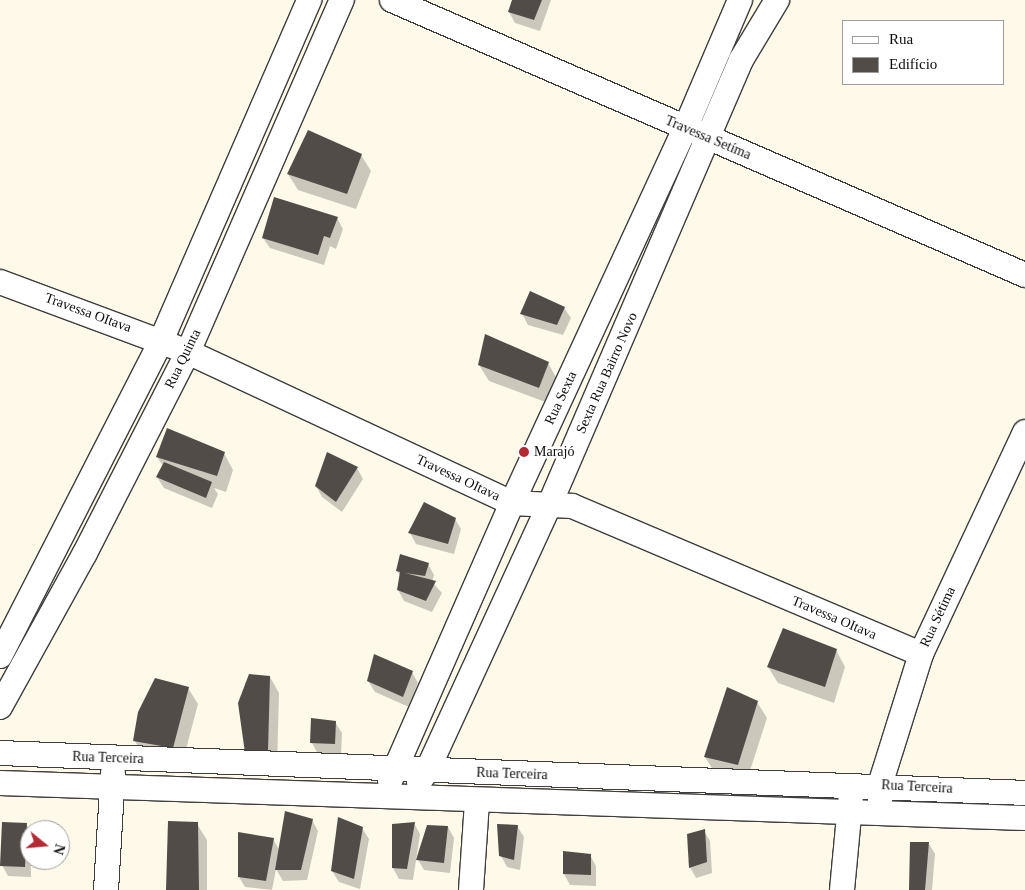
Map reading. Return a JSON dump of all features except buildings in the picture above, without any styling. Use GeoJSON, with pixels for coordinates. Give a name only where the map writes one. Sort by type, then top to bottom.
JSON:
{"type":"FeatureCollection","features":[{"type":"Feature","properties":{"kind":"street","name":"Rua Quinta"},"geometry":{"type":"LineString","coordinates":[[0,656],[161,340],[309,0]]}},
{"type":"Feature","properties":{"kind":"street","name":"Rua Quinta"},"geometry":{"type":"LineString","coordinates":[[0,707],[84,553],[188,352],[342,0]]}},
{"type":"Feature","properties":{"kind":"street","name":"Travessa Setíma"},"geometry":{"type":"LineString","coordinates":[[392,0],[1025,274]]}},
{"type":"Feature","properties":{"kind":"street","name":"Rua Sexta"},"geometry":{"type":"LineString","coordinates":[[396,797],[396,767],[512,503],[696,132],[740,0]]}},
{"type":"Feature","properties":{"kind":"street","name":"Sexta Rua Bairro Novo"},"geometry":{"type":"LineString","coordinates":[[396,797],[427,772],[549,506],[696,132],[777,0]]}},
{"type":"Feature","properties":{"kind":"street","name":"Travessa OItava"},"geometry":{"type":"LineString","coordinates":[[0,282],[161,340],[512,503],[572,506],[920,654]]}},
{"type":"Feature","properties":{"kind":"street","name":"Rua Sétima"},"geometry":{"type":"LineString","coordinates":[[880,811],[880,785],[920,654],[1025,432]]}},
{"type":"Feature","properties":{"kind":"street","name":"Rua Terceira"},"geometry":{"type":"LineString","coordinates":[[0,753],[113,759],[396,767],[427,772],[852,786],[880,785],[1025,793]]}},
{"type":"Feature","properties":{"kind":"street"},"geometry":{"type":"LineString","coordinates":[[106,890],[113,759]]}},
{"type":"Feature","properties":{"kind":"street","name":"Rua Terceira"},"geometry":{"type":"LineString","coordinates":[[0,783],[476,801],[880,811],[1025,818]]}},
{"type":"Feature","properties":{"kind":"street"},"geometry":{"type":"LineString","coordinates":[[842,890],[852,786]]}},
{"type":"Feature","properties":{"kind":"street"},"geometry":{"type":"LineString","coordinates":[[471,890],[476,801]]}},
{"type":"Feature","properties":{"kind":"place","name":"Marajó"},"geometry":{"type":"Point","coordinates":[524,452]}}]}
